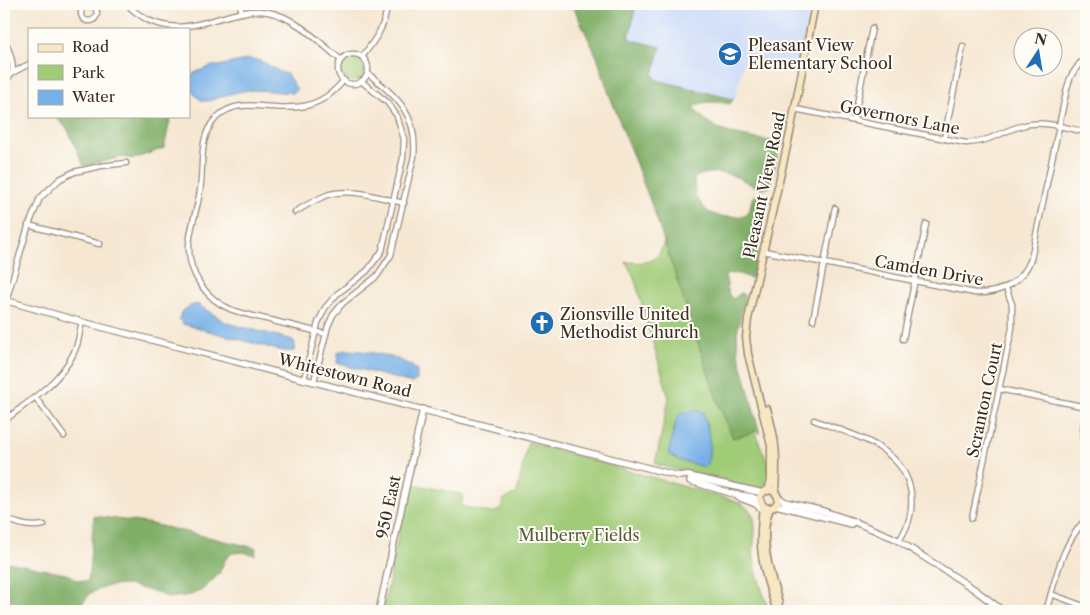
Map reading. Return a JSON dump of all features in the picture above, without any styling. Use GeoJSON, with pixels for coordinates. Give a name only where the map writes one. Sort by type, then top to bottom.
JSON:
{"type":"FeatureCollection","features":[{"type":"Feature","properties":{"kind":"main road","name":"Pleasant View Road"},"geometry":{"type":"LineString","coordinates":[[777,611],[766,578],[760,544],[762,505],[765,492],[771,480],[771,446],[748,354],[746,337],[748,319],[795,109],[815,4]]}},
{"type":"Feature","properties":{"kind":"main road","name":"Pleasant View Road"},"geometry":{"type":"LineString","coordinates":[[754,372],[774,432],[777,453],[776,495],[773,506],[767,515],[766,528],[769,566],[781,611]]}},
{"type":"Feature","properties":{"kind":"main road"},"geometry":{"type":"LineString","coordinates":[[765,492],[776,495]]}},
{"type":"Feature","properties":{"kind":"main road"},"geometry":{"type":"LineString","coordinates":[[762,505],[773,506]]}},
{"type":"Feature","properties":{"kind":"street"},"geometry":{"type":"LineString","coordinates":[[96,7],[102,4]]}},
{"type":"Feature","properties":{"kind":"street"},"geometry":{"type":"LineString","coordinates":[[127,4],[138,14],[159,25],[187,27],[242,13],[264,12],[283,17],[297,25],[342,60]]}},
{"type":"Feature","properties":{"kind":"street"},"geometry":{"type":"LineString","coordinates":[[240,4],[242,13]]}},
{"type":"Feature","properties":{"kind":"street"},"geometry":{"type":"LineString","coordinates":[[362,57],[380,32],[385,20],[387,5],[417,6],[430,4]]}},
{"type":"Feature","properties":{"kind":"street"},"geometry":{"type":"LineString","coordinates":[[854,120],[872,28]]}},
{"type":"Feature","properties":{"kind":"street"},"geometry":{"type":"LineString","coordinates":[[4,38],[11,60],[12,73]]}},
{"type":"Feature","properties":{"kind":"street"},"geometry":{"type":"LineString","coordinates":[[944,139],[963,46]]}},
{"type":"Feature","properties":{"kind":"street"},"geometry":{"type":"LineString","coordinates":[[350,54],[362,57],[367,65],[367,73],[361,81],[352,83],[344,80],[339,71],[339,64],[342,60],[350,54]]}},
{"type":"Feature","properties":{"kind":"street","name":"Camden Drive"},"geometry":{"type":"LineString","coordinates":[[764,251],[975,294],[990,293],[1006,288],[1024,273],[1031,259],[1069,82],[1080,63]]}},
{"type":"Feature","properties":{"kind":"street"},"geometry":{"type":"LineString","coordinates":[[4,82],[12,73],[28,65]]}},
{"type":"Feature","properties":{"kind":"street"},"geometry":{"type":"LineString","coordinates":[[314,382],[330,320],[340,307],[374,279],[388,262],[395,244],[414,149],[412,124],[406,110],[395,96],[367,73]]}},
{"type":"Feature","properties":{"kind":"street"},"geometry":{"type":"LineString","coordinates":[[326,334],[239,312],[219,303],[206,292],[197,279],[191,262],[189,246],[200,194],[204,138],[215,119],[224,112],[240,106],[290,108],[308,106],[328,97],[344,80]]}},
{"type":"Feature","properties":{"kind":"street"},"geometry":{"type":"LineString","coordinates":[[304,379],[320,319],[329,303],[337,294],[367,271],[380,255],[385,243],[405,149],[402,127],[390,104],[361,81]]}},
{"type":"Feature","properties":{"kind":"street","name":"Governors Lane"},"geometry":{"type":"LineString","coordinates":[[795,109],[966,143],[987,140],[1023,125],[1036,123],[1086,132]]}},
{"type":"Feature","properties":{"kind":"street"},"geometry":{"type":"LineString","coordinates":[[5,301],[28,225],[40,198],[60,179],[74,172],[126,163]]}},
{"type":"Feature","properties":{"kind":"street"},"geometry":{"type":"LineString","coordinates":[[296,212],[321,198],[338,193],[354,192],[404,203]]}},
{"type":"Feature","properties":{"kind":"street"},"geometry":{"type":"LineString","coordinates":[[813,320],[835,208]]}},
{"type":"Feature","properties":{"kind":"street"},"geometry":{"type":"LineString","coordinates":[[902,340],[926,224]]}},
{"type":"Feature","properties":{"kind":"street"},"geometry":{"type":"LineString","coordinates":[[28,225],[100,244]]}},
{"type":"Feature","properties":{"kind":"street","name":"Scranton Court"},"geometry":{"type":"LineString","coordinates":[[972,518],[1013,319],[1012,304],[1006,288]]}},
{"type":"Feature","properties":{"kind":"street","name":"Whitestown Road"},"geometry":{"type":"LineString","coordinates":[[5,301],[679,476],[762,505]]}},
{"type":"Feature","properties":{"kind":"street"},"geometry":{"type":"LineString","coordinates":[[4,421],[50,386],[62,373],[77,346],[82,322]]}},
{"type":"Feature","properties":{"kind":"street"},"geometry":{"type":"LineString","coordinates":[[999,389],[1086,408],[1082,440],[1086,456]]}},
{"type":"Feature","properties":{"kind":"street"},"geometry":{"type":"LineString","coordinates":[[35,397],[64,436]]}},
{"type":"Feature","properties":{"kind":"street","name":"950 East"},"geometry":{"type":"LineString","coordinates":[[379,611],[423,409]]}},
{"type":"Feature","properties":{"kind":"street"},"geometry":{"type":"LineString","coordinates":[[814,420],[878,446],[901,467],[908,482],[912,510],[906,530],[899,541]]}},
{"type":"Feature","properties":{"kind":"street","name":"Whitestown Road"},"geometry":{"type":"LineString","coordinates":[[679,476],[685,475],[765,492]]}},
{"type":"Feature","properties":{"kind":"street","name":"Whitestown Road"},"geometry":{"type":"LineString","coordinates":[[734,494],[752,496],[762,505]]}},
{"type":"Feature","properties":{"kind":"street"},"geometry":{"type":"LineString","coordinates":[[776,495],[785,502],[823,511],[871,528],[899,541],[974,589],[1003,611]]}},
{"type":"Feature","properties":{"kind":"street"},"geometry":{"type":"LineString","coordinates":[[773,506],[871,528]]}},
{"type":"Feature","properties":{"kind":"street"},"geometry":{"type":"LineString","coordinates":[[4,517],[25,525],[44,525]]}},
{"type":"Feature","properties":{"kind":"street"},"geometry":{"type":"LineString","coordinates":[[1046,611],[1063,554],[1070,539],[1086,519]]}},
{"type":"Feature","properties":{"kind":"street"},"geometry":{"type":"LineString","coordinates":[[1052,594],[1086,607]]}},
{"type":"Feature","properties":{"kind":"shaded area","name":"Pleasant View Elementary School"},"geometry":{"type":"Polygon","coordinates":[[[636,4],[811,4],[797,73],[744,60],[735,100],[657,80],[629,39],[636,4]]]}},
{"type":"Feature","properties":{"kind":"green space"},"geometry":{"type":"Polygon","coordinates":[[[572,4],[636,4],[629,39],[661,47],[653,74],[657,80],[733,99],[730,104],[706,102],[693,107],[701,116],[719,129],[778,144],[779,150],[770,187],[758,187],[723,173],[699,175],[694,178],[695,196],[708,212],[721,217],[745,216],[750,209],[752,198],[756,195],[764,197],[767,201],[753,277],[751,279],[738,274],[725,275],[729,295],[733,299],[741,293],[745,296],[737,333],[738,351],[760,434],[755,430],[755,432],[733,438],[719,405],[654,211],[597,57],[572,4]]]}},
{"type":"Feature","properties":{"kind":"green space"},"geometry":{"type":"Polygon","coordinates":[[[353,57],[358,58],[364,64],[364,74],[358,80],[353,81],[348,80],[342,74],[341,69],[342,64],[348,58],[353,57]]]}},
{"type":"Feature","properties":{"kind":"green space"},"geometry":{"type":"Polygon","coordinates":[[[57,118],[171,118],[164,148],[134,159],[122,157],[84,166],[68,130],[57,118]]]}},
{"type":"Feature","properties":{"kind":"green space"},"geometry":{"type":"Polygon","coordinates":[[[664,241],[719,405],[733,436],[749,419],[770,468],[766,488],[758,491],[655,464],[669,398],[634,277],[626,262],[646,262],[655,258],[662,249],[664,241]]]}},
{"type":"Feature","properties":{"kind":"green space","name":"Mulberry Fields"},"geometry":{"type":"Polygon","coordinates":[[[528,442],[728,499],[746,507],[753,516],[755,565],[769,611],[383,611],[409,483],[463,495],[461,506],[492,513],[500,510],[503,500],[517,493],[528,442]]]}},
{"type":"Feature","properties":{"kind":"green space"},"geometry":{"type":"Polygon","coordinates":[[[94,516],[147,523],[256,548],[255,555],[243,552],[232,553],[225,560],[219,574],[202,590],[191,595],[168,598],[159,593],[128,585],[108,586],[90,593],[77,611],[4,611],[4,561],[70,575],[74,579],[88,582],[94,516]]]}},
{"type":"Feature","properties":{"kind":"water"},"geometry":{"type":"Polygon","coordinates":[[[249,59],[261,61],[287,74],[297,90],[293,93],[258,90],[244,91],[207,101],[201,100],[194,93],[190,79],[194,73],[212,66],[249,59]]]}},
{"type":"Feature","properties":{"kind":"water"},"geometry":{"type":"Polygon","coordinates":[[[197,304],[227,323],[293,340],[295,344],[294,351],[282,351],[183,324],[179,320],[181,312],[197,304]]]}},
{"type":"Feature","properties":{"kind":"water"},"geometry":{"type":"Polygon","coordinates":[[[344,350],[362,351],[402,361],[417,370],[417,380],[412,383],[337,363],[338,353],[344,350]]]}},
{"type":"Feature","properties":{"kind":"water"},"geometry":{"type":"Polygon","coordinates":[[[694,410],[703,412],[708,431],[710,444],[707,464],[704,467],[678,460],[668,454],[677,417],[681,413],[694,410]]]}},
{"type":"Feature","properties":{"kind":"place","name":"Pleasant View Elementary School"},"geometry":{"type":"Point","coordinates":[730,54]}},
{"type":"Feature","properties":{"kind":"place","name":"Zionsville United Methodist Church"},"geometry":{"type":"Point","coordinates":[542,323]}}]}
